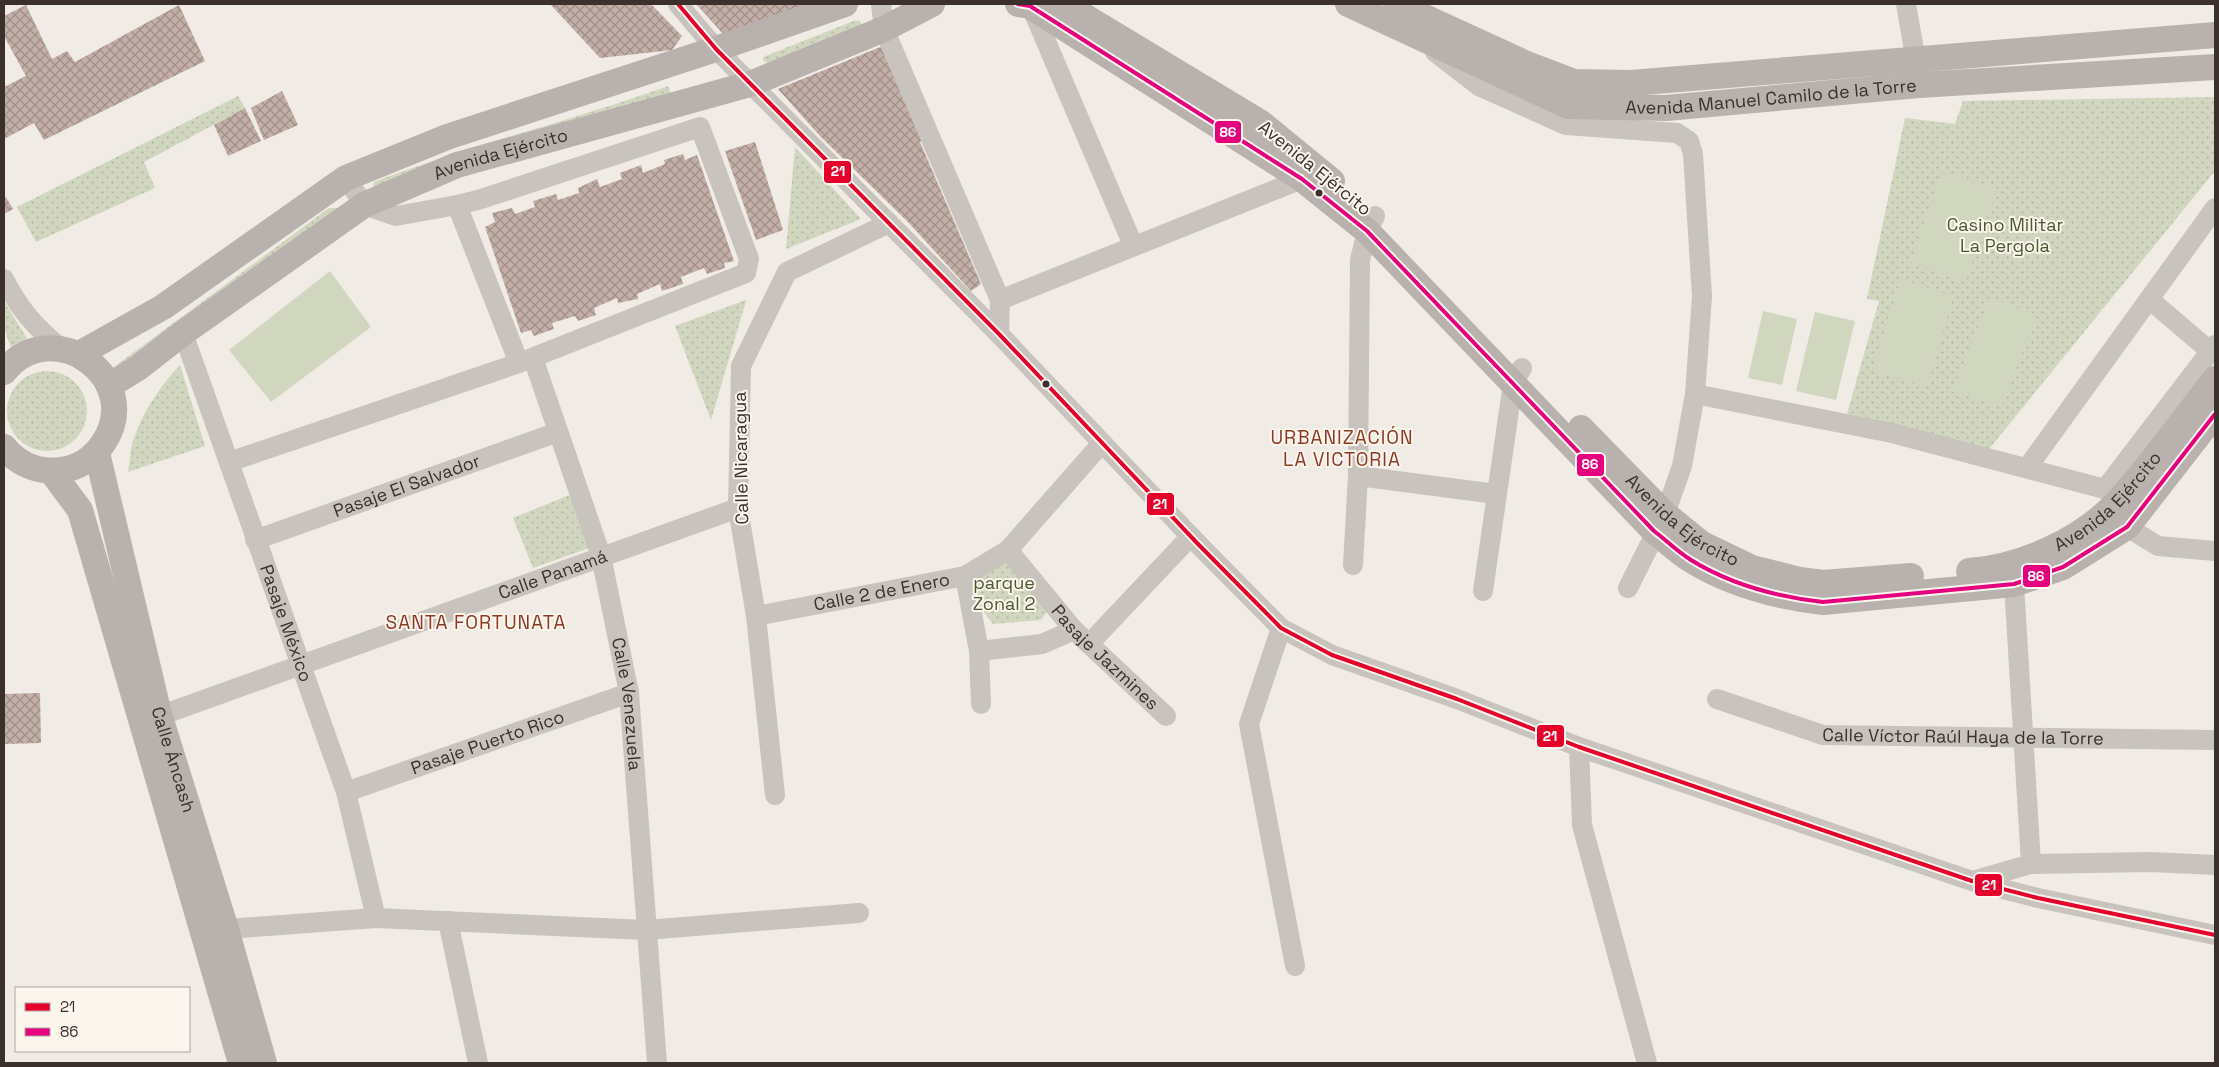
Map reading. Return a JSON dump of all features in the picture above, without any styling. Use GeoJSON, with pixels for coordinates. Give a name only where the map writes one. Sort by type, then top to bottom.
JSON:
{"type":"FeatureCollection","features":[{"type":"Feature","properties":{"kind":"main road","name":"Avenida Ejército"},"geometry":{"type":"LineString","coordinates":[[70,352],[163,307],[346,178],[447,137],[716,49],[845,4]]}},
{"type":"Feature","properties":{"kind":"main road","name":"Avenida Ejército"},"geometry":{"type":"LineString","coordinates":[[109,386],[138,368],[183,333],[364,204],[457,165],[750,84],[882,16],[932,4]]}},
{"type":"Feature","properties":{"kind":"main road","name":"Avenida Ejército"},"geometry":{"type":"LineString","coordinates":[[1026,4],[1371,224]]}},
{"type":"Feature","properties":{"kind":"main road","name":"Avenida Ejército"},"geometry":{"type":"LineString","coordinates":[[1064,4],[1261,123],[1371,224],[1660,522],[1752,568],[1800,580],[1823,592],[2014,584],[2063,567],[2127,527],[2215,414]]}},
{"type":"Feature","properties":{"kind":"main road","name":"Avenida Manuel Camilo de la Torre"},"geometry":{"type":"LineString","coordinates":[[1348,4],[1568,106],[1666,108],[2215,35]]}},
{"type":"Feature","properties":{"kind":"main road","name":"Avenida Manuel Camilo de la Torre"},"geometry":{"type":"LineString","coordinates":[[1396,4],[1529,65],[1574,82],[1631,84],[1918,73],[2215,67]]}},
{"type":"Feature","properties":{"kind":"main road"},"geometry":{"type":"LineString","coordinates":[[4,372],[25,354],[43,349],[70,352],[91,362],[109,386],[114,403],[113,421],[107,438],[97,453],[84,463],[68,469],[51,471],[30,467],[6,455]]}},
{"type":"Feature","properties":{"kind":"main road","name":"Avenida Ejército"},"geometry":{"type":"LineString","coordinates":[[1823,592],[1995,569],[2029,559],[2085,529],[2111,496],[2215,379]]}},
{"type":"Feature","properties":{"kind":"main road","name":"Calle Áncash"},"geometry":{"type":"LineString","coordinates":[[97,453],[150,719]]}},
{"type":"Feature","properties":{"kind":"main road","name":"Calle Áncash"},"geometry":{"type":"LineString","coordinates":[[51,471],[80,510],[150,719],[214,930],[264,1063]]}},
{"type":"Feature","properties":{"kind":"main road","name":"Calle Áncash"},"geometry":{"type":"LineString","coordinates":[[214,930],[241,1063]]}},
{"type":"Feature","properties":{"kind":"street"},"geometry":{"type":"LineString","coordinates":[[678,4],[716,49],[999,334],[1281,628],[1332,655],[1457,699],[1579,747],[1972,881],[2038,898],[2215,935]]}},
{"type":"Feature","properties":{"kind":"street"},"geometry":{"type":"LineString","coordinates":[[1026,4],[1053,56],[1133,245]]}},
{"type":"Feature","properties":{"kind":"street"},"geometry":{"type":"LineString","coordinates":[[1906,4],[1918,73]]}},
{"type":"Feature","properties":{"kind":"street"},"geometry":{"type":"LineString","coordinates":[[882,16],[1000,300],[999,334]]}},
{"type":"Feature","properties":{"kind":"street"},"geometry":{"type":"LineString","coordinates":[[1414,36],[1479,86],[1566,125],[1677,133],[1689,141],[1693,154],[1702,296],[1695,394],[1682,466],[1660,522],[1628,588]]}},
{"type":"Feature","properties":{"kind":"street"},"geometry":{"type":"LineString","coordinates":[[229,462],[526,360],[746,273],[749,259],[700,128],[457,205],[396,216],[364,204],[346,178]]}},
{"type":"Feature","properties":{"kind":"street"},"geometry":{"type":"LineString","coordinates":[[1000,300],[1133,245],[1302,179]]}},
{"type":"Feature","properties":{"kind":"street","name":"Calle Venezuela"},"geometry":{"type":"LineString","coordinates":[[457,205],[558,432],[601,556],[629,693],[657,1063]]}},
{"type":"Feature","properties":{"kind":"street"},"geometry":{"type":"LineString","coordinates":[[2027,468],[2215,208]]}},
{"type":"Feature","properties":{"kind":"street","name":"Calle Nicaragua"},"geometry":{"type":"LineString","coordinates":[[775,795],[756,616],[738,508],[741,366],[787,272],[889,223]]}},
{"type":"Feature","properties":{"kind":"street"},"geometry":{"type":"LineString","coordinates":[[1353,565],[1358,476],[1360,260],[1371,224]]}},
{"type":"Feature","properties":{"kind":"street"},"geometry":{"type":"LineString","coordinates":[[4,279],[12,296],[35,327],[70,352]]}},
{"type":"Feature","properties":{"kind":"street"},"geometry":{"type":"LineString","coordinates":[[2111,496],[2213,348],[2149,299]]}},
{"type":"Feature","properties":{"kind":"street","name":"Pasaje México"},"geometry":{"type":"LineString","coordinates":[[183,333],[346,792],[376,918]]}},
{"type":"Feature","properties":{"kind":"street"},"geometry":{"type":"LineString","coordinates":[[1483,591],[1496,494],[1517,375]]}},
{"type":"Feature","properties":{"kind":"street"},"geometry":{"type":"LineString","coordinates":[[1695,394],[1892,433],[2027,468],[2111,496],[2127,527],[2158,546],[2215,552]]}},
{"type":"Feature","properties":{"kind":"street","name":"Pasaje El Salvador"},"geometry":{"type":"LineString","coordinates":[[255,540],[558,432]]}},
{"type":"Feature","properties":{"kind":"street","name":"Calle 2 de Enero"},"geometry":{"type":"LineString","coordinates":[[756,616],[965,576],[1008,550],[1102,443]]}},
{"type":"Feature","properties":{"kind":"street"},"geometry":{"type":"LineString","coordinates":[[1358,476],[1496,494]]}},
{"type":"Feature","properties":{"kind":"street","name":"Calle Panamá"},"geometry":{"type":"LineString","coordinates":[[150,719],[738,508]]}},
{"type":"Feature","properties":{"kind":"street"},"geometry":{"type":"LineString","coordinates":[[1089,644],[1191,536]]}},
{"type":"Feature","properties":{"kind":"street","name":"Pasaje Jazmines"},"geometry":{"type":"LineString","coordinates":[[1008,550],[1074,630],[1166,716]]}},
{"type":"Feature","properties":{"kind":"street"},"geometry":{"type":"LineString","coordinates":[[965,576],[979,651],[981,704]]}},
{"type":"Feature","properties":{"kind":"street"},"geometry":{"type":"LineString","coordinates":[[2014,584],[2031,864]]}},
{"type":"Feature","properties":{"kind":"street"},"geometry":{"type":"LineString","coordinates":[[1281,628],[1249,724],[1295,966]]}},
{"type":"Feature","properties":{"kind":"street"},"geometry":{"type":"LineString","coordinates":[[979,651],[1042,644],[1074,630]]}},
{"type":"Feature","properties":{"kind":"street","name":"Pasaje Puerto Rico"},"geometry":{"type":"LineString","coordinates":[[346,792],[629,693]]}},
{"type":"Feature","properties":{"kind":"street","name":"Calle Víctor Raúl Haya de la Torre"},"geometry":{"type":"LineString","coordinates":[[1717,699],[1823,735],[2022,736],[2215,740]]}},
{"type":"Feature","properties":{"kind":"street"},"geometry":{"type":"LineString","coordinates":[[1579,747],[1582,825],[1646,1063]]}},
{"type":"Feature","properties":{"kind":"street"},"geometry":{"type":"LineString","coordinates":[[1972,881],[2031,864],[2151,862],[2215,865]]}},
{"type":"Feature","properties":{"kind":"street"},"geometry":{"type":"LineString","coordinates":[[214,930],[376,918],[646,930],[860,913]]}},
{"type":"Feature","properties":{"kind":"street"},"geometry":{"type":"LineString","coordinates":[[448,921],[478,1063]]}},
{"type":"Feature","properties":{"kind":"green space"},"geometry":{"type":"Polygon","coordinates":[[[856,20],[861,22],[861,26],[771,65],[763,60],[763,57],[856,20]]]}},
{"type":"Feature","properties":{"kind":"green space"},"geometry":{"type":"Polygon","coordinates":[[[668,86],[672,97],[375,191],[373,187],[374,182],[410,169],[668,86]]]}},
{"type":"Feature","properties":{"kind":"green space"},"geometry":{"type":"Polygon","coordinates":[[[238,96],[245,108],[144,162],[155,188],[36,242],[17,207],[238,96]]]}},
{"type":"Feature","properties":{"kind":"green space","name":"Casino Militar La Pergola"},"geometry":{"type":"Polygon","coordinates":[[[2215,97],[2215,171],[1989,449],[1847,414],[1879,301],[1867,299],[1905,118],[1955,124],[1963,101],[2215,97]]]}},
{"type":"Feature","properties":{"kind":"green space"},"geometry":{"type":"Polygon","coordinates":[[[795,147],[861,219],[786,249],[795,147]]]}},
{"type":"Feature","properties":{"kind":"green space"},"geometry":{"type":"Polygon","coordinates":[[[1942,171],[1997,190],[1966,281],[1911,263],[1942,171]]]}},
{"type":"Feature","properties":{"kind":"green space"},"geometry":{"type":"Polygon","coordinates":[[[329,208],[340,210],[118,377],[111,369],[329,208]]]}},
{"type":"Feature","properties":{"kind":"green space"},"geometry":{"type":"Polygon","coordinates":[[[330,271],[371,327],[271,402],[229,350],[330,271]]]}},
{"type":"Feature","properties":{"kind":"green space"},"geometry":{"type":"Polygon","coordinates":[[[1901,279],[1954,296],[1926,387],[1872,370],[1901,279]]]}},
{"type":"Feature","properties":{"kind":"green space"},"geometry":{"type":"Polygon","coordinates":[[[1990,297],[2037,315],[2001,408],[1953,390],[1990,297]]]}},
{"type":"Feature","properties":{"kind":"green space"},"geometry":{"type":"Polygon","coordinates":[[[4,301],[28,340],[29,347],[13,353],[4,328],[4,301]]]}},
{"type":"Feature","properties":{"kind":"green space"},"geometry":{"type":"Polygon","coordinates":[[[746,301],[711,420],[675,326],[746,301]]]}},
{"type":"Feature","properties":{"kind":"green space"},"geometry":{"type":"Polygon","coordinates":[[[1763,311],[1797,319],[1782,385],[1748,378],[1763,311]]]}},
{"type":"Feature","properties":{"kind":"green space"},"geometry":{"type":"Polygon","coordinates":[[[1815,312],[1855,321],[1836,400],[1796,391],[1815,312]]]}},
{"type":"Feature","properties":{"kind":"green space"},"geometry":{"type":"Polygon","coordinates":[[[180,365],[205,446],[128,472],[132,445],[141,420],[165,382],[180,365]]]}},
{"type":"Feature","properties":{"kind":"green space"},"geometry":{"type":"Polygon","coordinates":[[[47,371],[62,374],[75,383],[84,396],[87,411],[84,426],[75,439],[62,448],[47,451],[32,448],[19,439],[10,426],[7,411],[10,396],[19,383],[32,374],[47,371]]]}},
{"type":"Feature","properties":{"kind":"green space"},"geometry":{"type":"Polygon","coordinates":[[[572,494],[589,548],[533,568],[513,518],[572,494]]]}},
{"type":"Feature","properties":{"kind":"green space","name":"parque Zonal 2"},"geometry":{"type":"Polygon","coordinates":[[[1001,557],[1053,603],[1041,620],[993,624],[977,603],[972,574],[1001,557]]]}},
{"type":"Feature","properties":{"kind":"building"},"geometry":{"type":"Polygon","coordinates":[[[550,4],[651,4],[682,36],[672,50],[600,58],[550,4]]]}},
{"type":"Feature","properties":{"kind":"building"},"geometry":{"type":"Polygon","coordinates":[[[696,4],[816,4],[726,37],[696,4]]]}},
{"type":"Feature","properties":{"kind":"building"},"geometry":{"type":"Polygon","coordinates":[[[26,5],[52,59],[67,51],[75,62],[179,5],[205,61],[44,140],[34,123],[4,139],[4,87],[26,76],[4,36],[4,16],[26,5]]]}},
{"type":"Feature","properties":{"kind":"building"},"geometry":{"type":"Polygon","coordinates":[[[885,45],[924,139],[920,142],[981,284],[971,291],[908,222],[820,136],[778,89],[885,45]]]}},
{"type":"Feature","properties":{"kind":"building"},"geometry":{"type":"Polygon","coordinates":[[[282,91],[298,125],[264,140],[251,108],[282,91]]]}},
{"type":"Feature","properties":{"kind":"building"},"geometry":{"type":"Polygon","coordinates":[[[245,108],[261,141],[228,156],[214,125],[245,108]]]}},
{"type":"Feature","properties":{"kind":"building"},"geometry":{"type":"Polygon","coordinates":[[[755,142],[783,230],[756,240],[725,151],[755,142]]]}},
{"type":"Feature","properties":{"kind":"building"},"geometry":{"type":"Polygon","coordinates":[[[683,154],[685,160],[697,155],[734,261],[724,263],[725,268],[707,274],[704,268],[681,277],[683,284],[662,291],[660,284],[637,294],[638,299],[618,303],[617,298],[594,308],[596,315],[578,321],[575,316],[552,323],[554,329],[534,336],[531,330],[521,333],[485,227],[495,222],[492,213],[512,208],[515,214],[535,207],[533,201],[556,194],[558,200],[579,193],[578,188],[597,179],[600,187],[622,179],[620,173],[641,165],[643,173],[665,164],[664,160],[683,154]]]}},
{"type":"Feature","properties":{"kind":"building"},"geometry":{"type":"Polygon","coordinates":[[[6,197],[13,209],[4,214],[4,198],[6,197]]]}},
{"type":"Feature","properties":{"kind":"building"},"geometry":{"type":"Polygon","coordinates":[[[40,693],[41,743],[4,744],[4,694],[40,693]]]}},
{"type":"Feature","properties":{"kind":"transit line","name":"21"},"geometry":{"type":"LineString","coordinates":[[678,4],[716,49],[999,334],[1197,543],[1281,628],[1332,655],[1457,699],[1579,747],[1972,881],[2038,898],[2215,935]]}},
{"type":"Feature","properties":{"kind":"transit line","name":"86"},"geometry":{"type":"LineString","coordinates":[[1018,4],[1030,6],[1302,179],[1367,231],[1654,531],[1691,560],[1738,583],[1789,597],[1823,602],[2014,584],[2063,567],[2127,527],[2215,414]]}},
{"type":"Feature","properties":{"kind":"district","name":"URBANIZACIÓN LA VICTORIA"},"geometry":{"type":"Point","coordinates":[1342,448]}},
{"type":"Feature","properties":{"kind":"district","name":"SANTA FORTUNATA"},"geometry":{"type":"Point","coordinates":[476,622]}}]}
